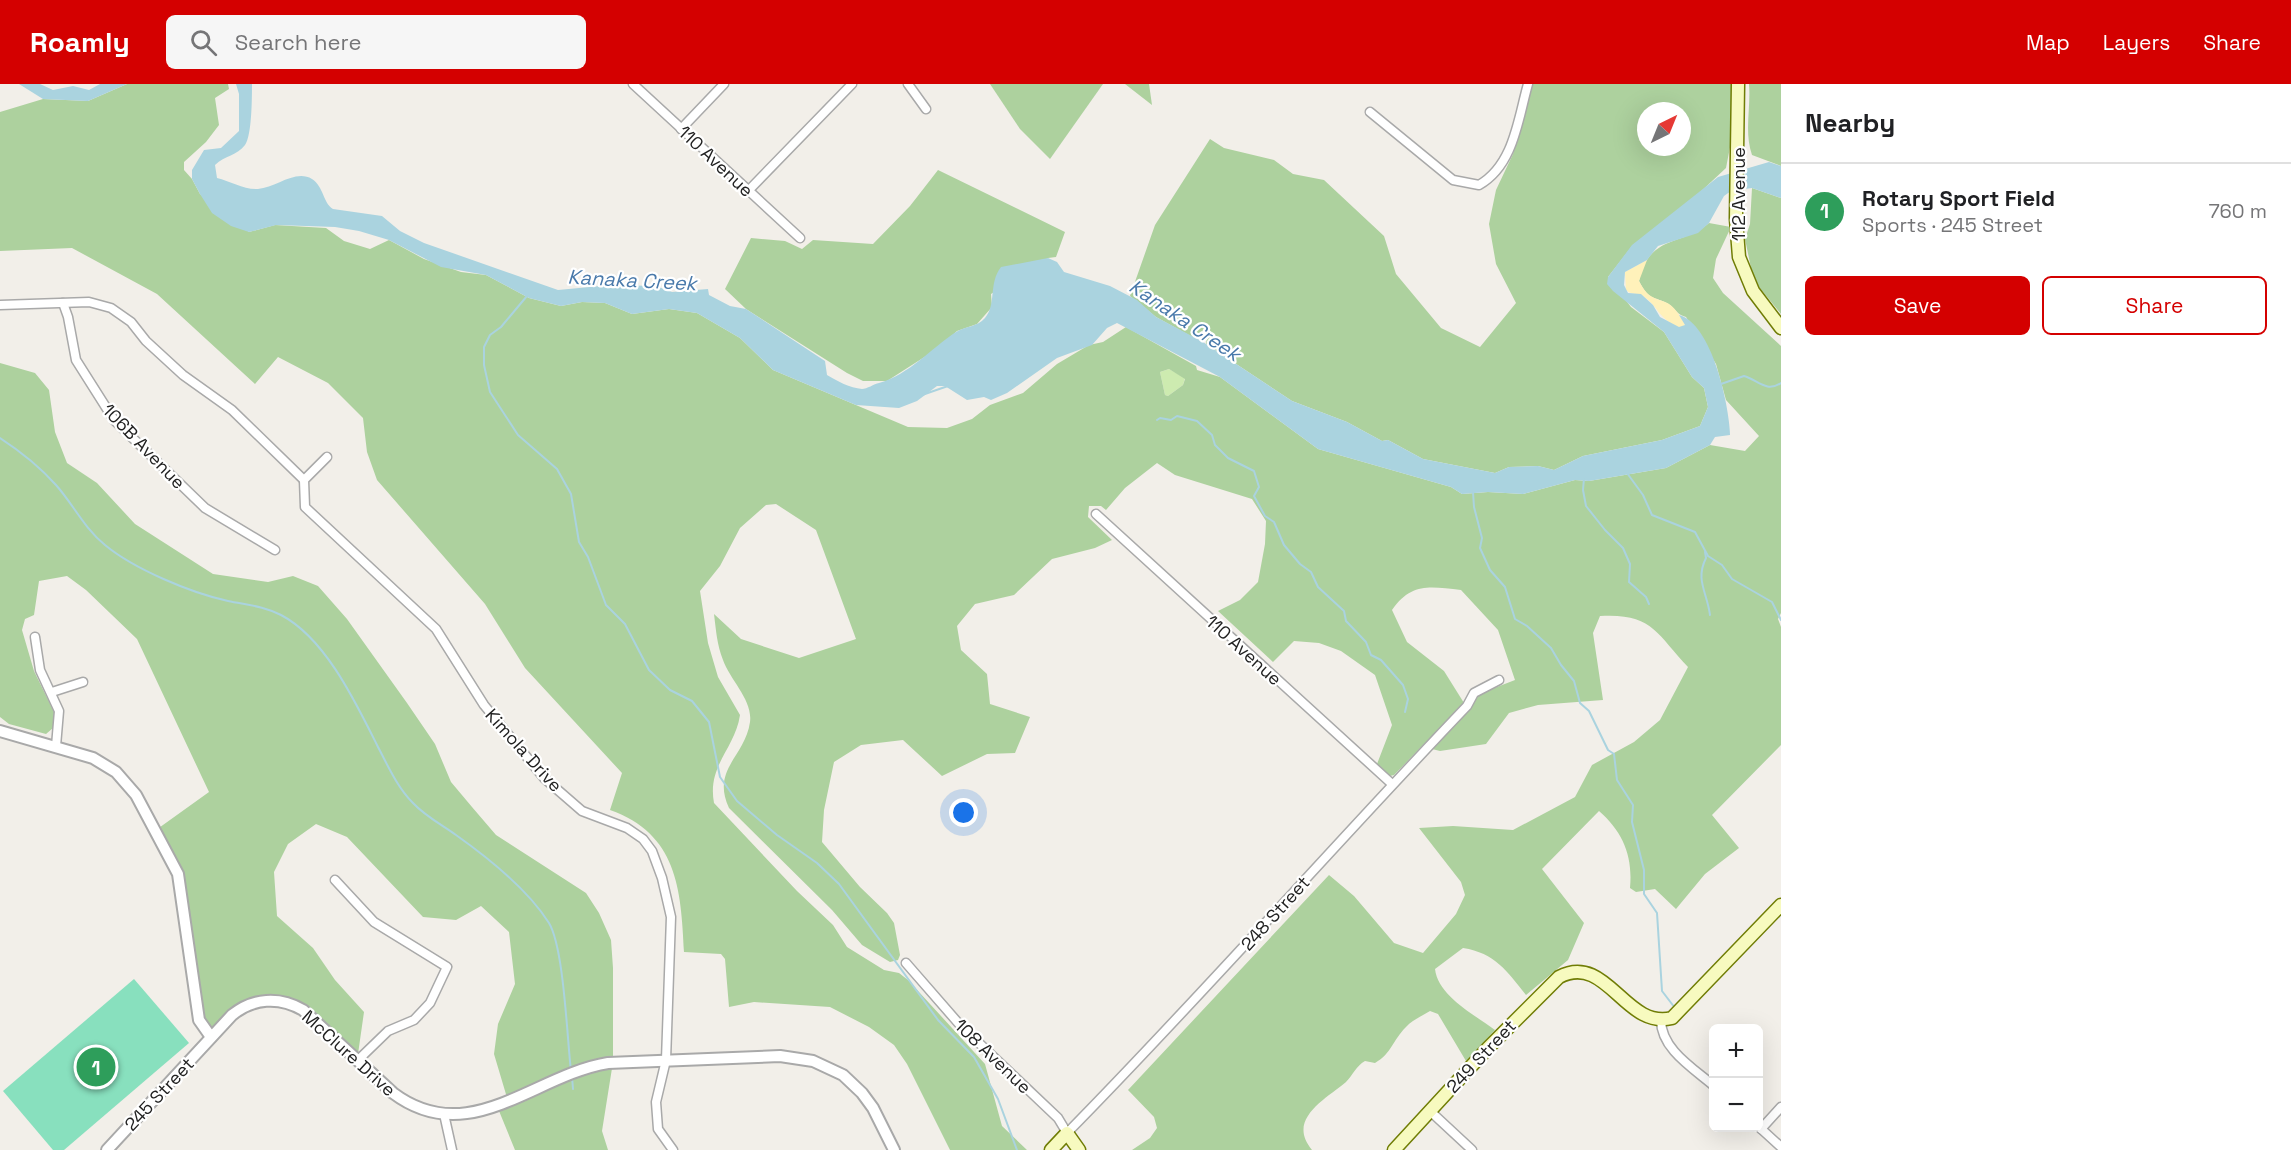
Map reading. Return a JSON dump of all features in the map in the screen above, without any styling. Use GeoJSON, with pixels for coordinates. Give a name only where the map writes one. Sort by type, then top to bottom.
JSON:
{"type":"FeatureCollection","features":[{"type":"Feature","properties":{"kind":"main road","name":"112 Avenue"},"geometry":{"type":"LineString","coordinates":[[1738,84],[1736,237],[1741,266],[1757,298],[1781,328]]}},
{"type":"Feature","properties":{"kind":"main road"},"geometry":{"type":"LineString","coordinates":[[1660,1020],[1675,1017],[1781,905]]}},
{"type":"Feature","properties":{"kind":"main road","name":"249 Street"},"geometry":{"type":"LineString","coordinates":[[1394,1150],[1550,984],[1562,976],[1575,972],[1598,978],[1640,1015],[1660,1020]]}},
{"type":"Feature","properties":{"kind":"main road","name":"248 Street"},"geometry":{"type":"LineString","coordinates":[[1051,1150],[1067,1133]]}},
{"type":"Feature","properties":{"kind":"main road","name":"108 Avenue"},"geometry":{"type":"LineString","coordinates":[[1067,1133],[1079,1150]]}},
{"type":"Feature","properties":{"kind":"street","name":"110 Avenue"},"geometry":{"type":"LineString","coordinates":[[633,84],[800,238]]}},
{"type":"Feature","properties":{"kind":"street"},"geometry":{"type":"LineString","coordinates":[[681,129],[724,84]]}},
{"type":"Feature","properties":{"kind":"street"},"geometry":{"type":"LineString","coordinates":[[748,191],[852,84]]}},
{"type":"Feature","properties":{"kind":"street"},"geometry":{"type":"LineString","coordinates":[[908,84],[926,109]]}},
{"type":"Feature","properties":{"kind":"street"},"geometry":{"type":"LineString","coordinates":[[1370,112],[1453,180],[1479,185],[1508,154],[1528,84]]}},
{"type":"Feature","properties":{"kind":"street"},"geometry":{"type":"LineString","coordinates":[[0,304],[89,302],[104,305],[131,322],[146,341],[183,375],[232,410],[304,480],[327,457]]}},
{"type":"Feature","properties":{"kind":"street","name":"106B Avenue"},"geometry":{"type":"LineString","coordinates":[[63,303],[79,365],[114,420],[197,501],[275,550]]}},
{"type":"Feature","properties":{"kind":"street","name":"Kimola Drive"},"geometry":{"type":"LineString","coordinates":[[304,480],[305,507],[436,629],[484,705],[544,778],[582,811],[627,828],[643,839],[652,851],[663,878],[671,917],[666,1060],[656,1102],[656,1115],[658,1129],[673,1150]]}},
{"type":"Feature","properties":{"kind":"street","name":"110 Avenue"},"geometry":{"type":"LineString","coordinates":[[1096,514],[1392,784]]}},
{"type":"Feature","properties":{"kind":"street"},"geometry":{"type":"LineString","coordinates":[[35,637],[37,660],[59,711],[56,746]]}},
{"type":"Feature","properties":{"kind":"street","name":"248 Street"},"geometry":{"type":"LineString","coordinates":[[1067,1133],[1160,1040],[1392,784],[1467,706],[1474,693],[1499,680]]}},
{"type":"Feature","properties":{"kind":"street"},"geometry":{"type":"LineString","coordinates":[[52,692],[82,682]]}},
{"type":"Feature","properties":{"kind":"street"},"geometry":{"type":"LineString","coordinates":[[0,730],[93,758],[120,776],[136,795],[175,866],[181,888],[198,1020],[211,1037]]}},
{"type":"Feature","properties":{"kind":"street"},"geometry":{"type":"LineString","coordinates":[[335,880],[374,922],[447,967],[430,1003],[414,1020],[388,1031],[357,1060]]}},
{"type":"Feature","properties":{"kind":"street","name":"108 Avenue"},"geometry":{"type":"LineString","coordinates":[[906,963],[960,1025],[1058,1118],[1067,1133]]}},
{"type":"Feature","properties":{"kind":"street","name":"McClure Drive"},"geometry":{"type":"LineString","coordinates":[[211,1037],[243,1007],[260,1001],[281,1002],[306,1012],[397,1096],[419,1108],[444,1114],[483,1111],[597,1065],[788,1056],[824,1065],[847,1079],[866,1098],[894,1150]]}},
{"type":"Feature","properties":{"kind":"street"},"geometry":{"type":"LineString","coordinates":[[1660,1020],[1661,1031],[1666,1042],[1709,1082]]}},
{"type":"Feature","properties":{"kind":"street","name":"245 Street"},"geometry":{"type":"LineString","coordinates":[[107,1150],[211,1037]]}},
{"type":"Feature","properties":{"kind":"street"},"geometry":{"type":"LineString","coordinates":[[1763,1124],[1781,1107]]}},
{"type":"Feature","properties":{"kind":"street"},"geometry":{"type":"LineString","coordinates":[[1430,1111],[1472,1150]]}},
{"type":"Feature","properties":{"kind":"street"},"geometry":{"type":"LineString","coordinates":[[444,1114],[452,1150]]}},
{"type":"Feature","properties":{"kind":"street"},"geometry":{"type":"LineString","coordinates":[[1763,1130],[1781,1147]]}},
{"type":"Feature","properties":{"kind":"green space"},"geometry":{"type":"Polygon","coordinates":[[[127,84],[228,84],[229,89],[215,98],[219,125],[206,142],[184,162],[184,170],[200,194],[249,232],[275,225],[326,228],[344,241],[370,249],[389,240],[424,259],[461,272],[486,275],[529,298],[561,306],[582,302],[605,303],[632,314],[669,309],[697,313],[740,338],[773,370],[908,427],[947,428],[972,419],[990,405],[1023,393],[1057,364],[1089,345],[1103,342],[1126,327],[1196,366],[1197,370],[1220,377],[1318,449],[1451,487],[1462,494],[1488,492],[1523,494],[1575,480],[1589,481],[1666,468],[1710,445],[1745,451],[1759,436],[1726,400],[1716,364],[1686,317],[1665,302],[1646,293],[1639,281],[1650,255],[1658,248],[1688,236],[1709,223],[1731,227],[1716,259],[1713,278],[1723,293],[1781,346],[1781,613],[1778,619],[1781,627],[1781,745],[1712,815],[1739,848],[1705,874],[1676,909],[1655,889],[1636,892],[1630,888],[1630,865],[1625,845],[1614,827],[1599,811],[1542,869],[1584,923],[1568,960],[1526,995],[1499,964],[1474,950],[1463,948],[1435,969],[1443,988],[1450,996],[1495,1030],[1466,1061],[1438,1014],[1430,1011],[1408,1025],[1381,1059],[1375,1063],[1365,1061],[1362,1063],[1346,1082],[1312,1111],[1306,1119],[1304,1129],[1305,1139],[1312,1150],[1132,1150],[1150,1138],[1157,1128],[1154,1117],[1128,1090],[1329,875],[1354,896],[1394,943],[1423,953],[1456,914],[1465,895],[1461,882],[1419,828],[1453,826],[1513,830],[1575,797],[1592,765],[1634,742],[1660,720],[1688,667],[1660,635],[1642,622],[1617,616],[1600,616],[1593,633],[1603,700],[1538,705],[1509,713],[1486,744],[1440,751],[1432,749],[1470,709],[1479,694],[1515,680],[1498,630],[1461,590],[1422,588],[1407,595],[1392,610],[1407,642],[1444,671],[1464,703],[1394,775],[1390,776],[1377,764],[1392,725],[1375,675],[1341,651],[1319,643],[1294,641],[1273,662],[1218,611],[1240,600],[1258,582],[1265,544],[1266,521],[1252,499],[1175,475],[1157,463],[1125,488],[1106,510],[1101,506],[1089,506],[1088,517],[1112,540],[1095,548],[1052,559],[1014,595],[975,604],[957,626],[961,650],[987,674],[990,704],[1030,717],[1015,753],[987,754],[942,776],[903,740],[861,745],[834,762],[824,810],[822,842],[894,923],[900,955],[898,960],[890,962],[862,945],[832,910],[729,808],[725,795],[726,773],[747,734],[750,714],[745,698],[723,660],[714,614],[741,639],[799,658],[856,639],[816,530],[776,504],[766,505],[740,528],[720,566],[700,591],[708,643],[718,677],[740,715],[733,738],[714,778],[714,803],[797,891],[833,925],[847,947],[884,970],[899,973],[908,980],[985,1064],[1002,1126],[1027,1150],[950,1150],[907,1064],[894,1045],[869,1027],[830,1007],[754,1002],[729,1007],[725,959],[721,954],[684,952],[681,906],[671,866],[662,849],[649,833],[632,820],[610,810],[622,773],[525,668],[485,604],[377,480],[367,452],[363,418],[328,383],[278,357],[255,384],[157,294],[72,248],[0,251],[0,112],[43,99],[88,101],[127,84]],[[1169,369],[1160,372],[1165,395],[1168,396],[1183,385],[1185,379],[1169,369]]]}},
{"type":"Feature","properties":{"kind":"green space"},"geometry":{"type":"Polygon","coordinates":[[[990,84],[1103,84],[1050,159],[1020,129],[990,84]]]}},
{"type":"Feature","properties":{"kind":"green space"},"geometry":{"type":"Polygon","coordinates":[[[1125,84],[1149,84],[1152,105],[1125,84]]]}},
{"type":"Feature","properties":{"kind":"green space"},"geometry":{"type":"Polygon","coordinates":[[[1533,84],[1733,84],[1731,142],[1726,168],[1695,197],[1633,245],[1608,277],[1631,307],[1664,332],[1692,377],[1704,388],[1708,407],[1700,426],[1662,440],[1583,456],[1554,470],[1538,466],[1509,467],[1495,473],[1423,459],[1388,440],[1382,441],[1347,422],[1292,401],[1206,344],[1207,337],[1194,338],[1156,317],[1130,296],[1155,225],[1210,139],[1224,148],[1274,160],[1293,174],[1324,180],[1384,236],[1396,274],[1441,328],[1480,347],[1516,303],[1496,264],[1489,224],[1496,190],[1513,154],[1533,84]]]}},
{"type":"Feature","properties":{"kind":"green space"},"geometry":{"type":"Polygon","coordinates":[[[1749,84],[1781,84],[1781,166],[1752,155],[1748,129],[1749,84]]]}},
{"type":"Feature","properties":{"kind":"green space"},"geometry":{"type":"Polygon","coordinates":[[[938,170],[1065,232],[1056,257],[1048,258],[991,294],[992,307],[977,324],[957,331],[937,349],[887,381],[863,381],[847,373],[746,309],[725,289],[751,238],[785,241],[802,249],[813,240],[873,244],[910,206],[938,170]]]}},
{"type":"Feature","properties":{"kind":"green space"},"geometry":{"type":"Polygon","coordinates":[[[1752,188],[1781,198],[1781,314],[1759,287],[1751,268],[1745,239],[1750,224],[1752,188]]]}},
{"type":"Feature","properties":{"kind":"green space"},"geometry":{"type":"Polygon","coordinates":[[[0,363],[35,373],[49,390],[55,432],[67,463],[97,483],[135,524],[213,574],[268,582],[293,576],[318,586],[347,619],[435,744],[451,782],[496,835],[586,893],[599,913],[611,940],[613,1062],[602,1131],[608,1150],[515,1150],[497,1106],[508,1101],[494,1054],[498,1024],[515,984],[509,932],[481,906],[456,920],[423,917],[347,837],[316,824],[288,844],[274,872],[277,916],[313,948],[335,980],[364,1012],[357,1061],[297,1006],[251,1003],[211,1037],[200,1024],[182,896],[156,830],[209,792],[137,639],[86,590],[67,576],[39,581],[34,615],[25,619],[22,630],[34,671],[54,712],[53,728],[46,734],[9,724],[0,717],[0,363]]]}},
{"type":"Feature","properties":{"kind":"green space"},"geometry":{"type":"Polygon","coordinates":[[[1169,369],[1185,378],[1183,385],[1168,396],[1165,395],[1160,372],[1169,369]]]}},
{"type":"Feature","properties":{"kind":"green space"},"geometry":{"type":"Polygon","coordinates":[[[134,979],[189,1043],[64,1150],[53,1150],[3,1091],[134,979]]]}},
{"type":"Feature","properties":{"kind":"sand"},"geometry":{"type":"Polygon","coordinates":[[[1647,260],[1639,281],[1644,290],[1671,306],[1685,325],[1679,328],[1672,324],[1643,296],[1626,290],[1625,272],[1647,260]]]}},
{"type":"Feature","properties":{"kind":"water"},"geometry":{"type":"Polygon","coordinates":[[[19,84],[40,84],[53,90],[73,86],[89,90],[100,84],[127,84],[88,101],[43,99],[19,84]]]}},
{"type":"Feature","properties":{"kind":"water"},"geometry":{"type":"Polygon","coordinates":[[[236,84],[252,84],[249,133],[242,149],[215,165],[217,178],[242,187],[258,189],[299,176],[306,177],[316,182],[327,203],[333,209],[382,216],[400,231],[424,243],[558,290],[611,285],[656,286],[672,292],[708,289],[709,295],[730,306],[746,309],[825,361],[827,375],[853,387],[866,388],[900,374],[956,332],[982,321],[991,307],[995,280],[1001,267],[1048,258],[1057,262],[1064,272],[1110,286],[1137,300],[1156,317],[1203,342],[1292,401],[1347,422],[1382,441],[1388,440],[1423,459],[1495,473],[1509,467],[1538,466],[1554,470],[1583,456],[1662,440],[1700,426],[1708,407],[1704,388],[1692,377],[1664,332],[1613,291],[1607,284],[1608,277],[1632,245],[1718,177],[1769,162],[1781,166],[1781,198],[1752,188],[1731,191],[1724,196],[1709,223],[1698,233],[1658,246],[1647,260],[1625,272],[1624,285],[1628,293],[1641,294],[1653,305],[1660,317],[1679,327],[1685,325],[1679,315],[1691,322],[1701,333],[1722,386],[1730,435],[1715,437],[1710,445],[1666,468],[1589,481],[1575,480],[1523,494],[1488,492],[1462,494],[1451,487],[1318,449],[1220,377],[1117,323],[1107,328],[1092,345],[1057,358],[1007,393],[991,400],[984,397],[967,400],[945,386],[937,386],[917,401],[899,408],[856,405],[773,370],[740,338],[697,313],[669,309],[632,314],[605,303],[582,302],[561,306],[529,298],[486,275],[441,267],[389,240],[359,231],[335,227],[276,225],[249,232],[231,226],[212,213],[192,179],[192,170],[204,150],[221,148],[239,131],[239,94],[236,84]]]}},
{"type":"Feature","properties":{"kind":"waterway"},"geometry":{"type":"LineString","coordinates":[[527,296],[501,327],[490,335],[484,347],[484,365],[490,392],[518,435],[557,469],[571,494],[579,542],[588,557],[606,605],[625,624],[649,670],[670,690],[692,701],[709,722],[720,777],[737,801],[777,835],[817,863],[839,884],[938,1020],[974,1057],[998,1099],[1017,1150]]}},
{"type":"Feature","properties":{"kind":"waterway"},"geometry":{"type":"LineString","coordinates":[[1721,384],[1744,376],[1771,387],[1781,383]]}},
{"type":"Feature","properties":{"kind":"waterway","name":"Kanaka Creek"},"geometry":{"type":"LineString","coordinates":[[922,395],[948,386]]}},
{"type":"Feature","properties":{"kind":"waterway"},"geometry":{"type":"LineString","coordinates":[[1157,420],[1160,418],[1171,420],[1177,416],[1197,421],[1212,435],[1215,445],[1228,458],[1254,471],[1259,487],[1254,496],[1265,516],[1274,522],[1284,545],[1300,564],[1311,572],[1318,587],[1344,611],[1346,621],[1366,642],[1371,655],[1381,660],[1403,685],[1408,699],[1405,712]]}},
{"type":"Feature","properties":{"kind":"waterway"},"geometry":{"type":"LineString","coordinates":[[0,438],[43,472],[62,492],[91,531],[117,554],[180,586],[213,597],[275,612],[297,625],[311,639],[325,655],[349,691],[407,797],[423,812],[507,875],[541,911],[549,923],[554,935],[561,972],[571,1071]]}},
{"type":"Feature","properties":{"kind":"waterway"},"geometry":{"type":"LineString","coordinates":[[1627,473],[1643,495],[1652,515],[1695,532],[1708,556],[1722,565],[1732,579],[1772,602],[1781,620]]}},
{"type":"Feature","properties":{"kind":"waterway"},"geometry":{"type":"LineString","coordinates":[[1584,478],[1583,490],[1586,506],[1623,548],[1630,564],[1629,582],[1646,597],[1649,604]]}},
{"type":"Feature","properties":{"kind":"waterway"},"geometry":{"type":"LineString","coordinates":[[1473,492],[1474,507],[1482,538],[1480,548],[1490,570],[1505,587],[1515,619],[1527,626],[1551,648],[1574,681],[1580,703],[1589,711],[1608,750],[1614,754],[1617,780],[1633,805],[1632,822],[1644,870],[1644,894],[1657,913],[1662,991],[1675,1008]]}},
{"type":"Feature","properties":{"kind":"waterway"},"geometry":{"type":"LineString","coordinates":[[1705,552],[1702,580],[1710,615]]}},
{"type":"Feature","properties":{"kind":"waterway"},"geometry":{"type":"LineString","coordinates":[[572,1077],[573,1089]]}},
{"type":"Feature","properties":{"kind":"place","name":"Rotary Sport Field"},"geometry":{"type":"Point","coordinates":[96,1067]}}]}
